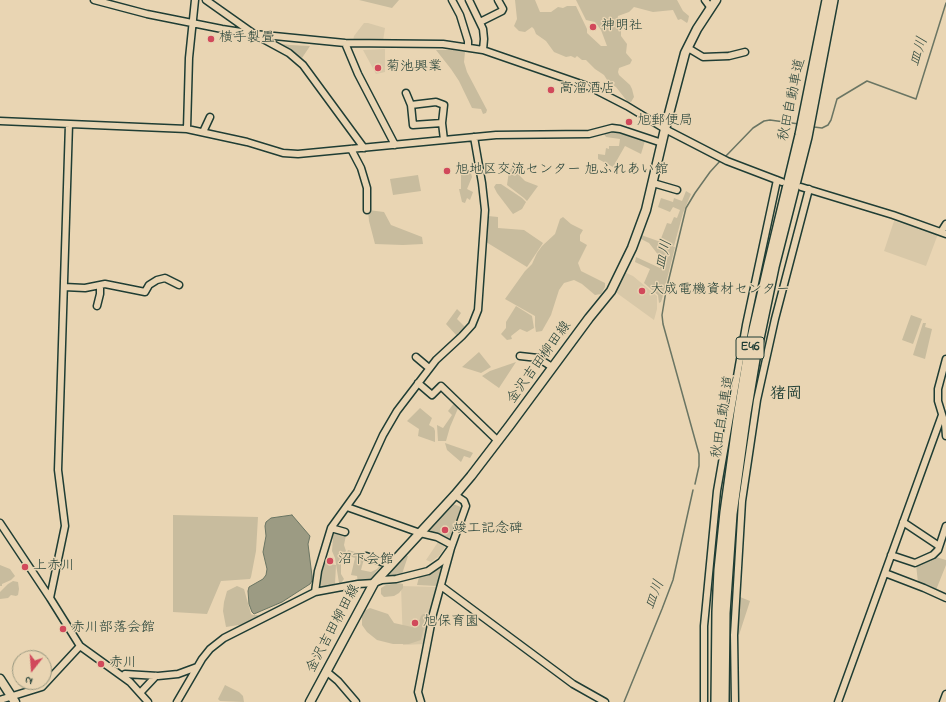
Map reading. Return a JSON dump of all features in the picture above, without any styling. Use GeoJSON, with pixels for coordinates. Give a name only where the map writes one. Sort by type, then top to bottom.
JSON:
{"type":"FeatureCollection","features":[{"type":"Feature","properties":{"kind":"highway","name":"秋田自動車道"},"geometry":{"type":"LineString","coordinates":[[716,702],[716,612],[719,570],[725,512],[739,411],[749,351],[768,264],[800,135],[827,0]]}},
{"type":"Feature","properties":{"kind":"highway","name":"秋田自動車道"},"geometry":{"type":"LineString","coordinates":[[724,702],[725,613],[732,514],[746,413],[756,353],[774,267],[807,136],[833,0]]}},
{"type":"Feature","properties":{"kind":"main road","name":"金沢吉田柳田線"},"geometry":{"type":"LineString","coordinates":[[310,702],[374,583],[455,495],[498,441],[552,367],[611,291],[639,230],[653,183],[680,71],[688,48],[697,29],[716,0]]}},
{"type":"Feature","properties":{"kind":"main road"},"geometry":{"type":"LineString","coordinates":[[0,679],[12,699]]}},
{"type":"Feature","properties":{"kind":"street"},"geometry":{"type":"LineString","coordinates":[[94,0],[192,24],[254,34],[345,43],[443,44],[483,50],[590,87],[627,106],[665,129],[728,161],[779,181],[746,325],[717,491],[704,626],[704,702]]}},
{"type":"Feature","properties":{"kind":"street"},"geometry":{"type":"LineString","coordinates":[[187,128],[187,99],[195,0]]}},
{"type":"Feature","properties":{"kind":"street"},"geometry":{"type":"LineString","coordinates":[[206,0],[254,34],[289,53],[303,64],[364,148]]}},
{"type":"Feature","properties":{"kind":"street"},"geometry":{"type":"LineString","coordinates":[[452,0],[460,15],[468,41],[468,47]]}},
{"type":"Feature","properties":{"kind":"street"},"geometry":{"type":"LineString","coordinates":[[469,0],[483,29],[483,50]]}},
{"type":"Feature","properties":{"kind":"street"},"geometry":{"type":"LineString","coordinates":[[480,22],[502,11],[503,9],[498,0]]}},
{"type":"Feature","properties":{"kind":"street"},"geometry":{"type":"LineString","coordinates":[[705,0],[711,8]]}},
{"type":"Feature","properties":{"kind":"street"},"geometry":{"type":"LineString","coordinates":[[345,43],[358,74],[395,144]]}},
{"type":"Feature","properties":{"kind":"street"},"geometry":{"type":"LineString","coordinates":[[688,48],[703,57],[729,56],[745,52]]}},
{"type":"Feature","properties":{"kind":"street"},"geometry":{"type":"LineString","coordinates":[[406,93],[411,105],[413,125],[442,123]]}},
{"type":"Feature","properties":{"kind":"street"},"geometry":{"type":"LineString","coordinates":[[411,105],[436,102],[444,105],[442,123],[444,140]]}},
{"type":"Feature","properties":{"kind":"street"},"geometry":{"type":"LineString","coordinates":[[203,132],[210,117]]}},
{"type":"Feature","properties":{"kind":"street"},"geometry":{"type":"LineString","coordinates":[[0,121],[187,128],[247,142],[283,153],[298,154],[474,137],[589,134],[612,128],[620,129],[662,143]]}},
{"type":"Feature","properties":{"kind":"street"},"geometry":{"type":"LineString","coordinates":[[50,598],[65,526],[58,470],[69,124]]}},
{"type":"Feature","properties":{"kind":"street"},"geometry":{"type":"LineString","coordinates":[[315,592],[318,571],[331,528],[347,507],[363,481],[379,444],[397,411],[429,368],[472,325],[478,310],[485,210],[474,137]]}},
{"type":"Feature","properties":{"kind":"street"},"geometry":{"type":"LineString","coordinates":[[351,149],[361,168],[367,188],[367,210]]}},
{"type":"Feature","properties":{"kind":"street"},"geometry":{"type":"LineString","coordinates":[[653,183],[677,190]]}},
{"type":"Feature","properties":{"kind":"street"},"geometry":{"type":"LineString","coordinates":[[801,187],[893,215],[943,233],[946,224]]}},
{"type":"Feature","properties":{"kind":"street"},"geometry":{"type":"LineString","coordinates":[[735,702],[734,635],[742,502],[757,400],[775,319],[809,189]]}},
{"type":"Feature","properties":{"kind":"street"},"geometry":{"type":"LineString","coordinates":[[64,287],[85,288],[105,284],[146,292],[149,285],[157,280],[165,278],[179,285]]}},
{"type":"Feature","properties":{"kind":"street"},"geometry":{"type":"LineString","coordinates":[[97,306],[100,286]]}},
{"type":"Feature","properties":{"kind":"street"},"geometry":{"type":"LineString","coordinates":[[520,356],[538,358],[552,367]]}},
{"type":"Feature","properties":{"kind":"street"},"geometry":{"type":"LineString","coordinates":[[416,357],[429,368]]}},
{"type":"Feature","properties":{"kind":"street"},"geometry":{"type":"LineString","coordinates":[[946,359],[938,389],[938,401],[946,436]]}},
{"type":"Feature","properties":{"kind":"street"},"geometry":{"type":"LineString","coordinates":[[418,383],[432,395],[441,386],[498,441]]}},
{"type":"Feature","properties":{"kind":"street"},"geometry":{"type":"LineString","coordinates":[[838,702],[942,415]]}},
{"type":"Feature","properties":{"kind":"street"},"geometry":{"type":"LineString","coordinates":[[421,702],[418,692],[433,614],[452,547],[466,506],[464,501],[455,495]]}},
{"type":"Feature","properties":{"kind":"street"},"geometry":{"type":"LineString","coordinates":[[347,507],[420,533],[437,537],[452,547]]}},
{"type":"Feature","properties":{"kind":"street"},"geometry":{"type":"LineString","coordinates":[[903,522],[940,546]]}},
{"type":"Feature","properties":{"kind":"street"},"geometry":{"type":"LineString","coordinates":[[0,523],[80,646],[123,677],[148,702]]}},
{"type":"Feature","properties":{"kind":"street"},"geometry":{"type":"LineString","coordinates":[[891,555],[915,563],[937,553],[946,526]]}},
{"type":"Feature","properties":{"kind":"street"},"geometry":{"type":"LineString","coordinates":[[331,528],[345,532]]}},
{"type":"Feature","properties":{"kind":"street"},"geometry":{"type":"LineString","coordinates":[[177,702],[202,658],[210,649],[224,638],[315,592],[358,584],[374,583],[382,580],[396,579],[428,571],[441,562],[452,547]]}},
{"type":"Feature","properties":{"kind":"street"},"geometry":{"type":"LineString","coordinates":[[366,556],[390,565]]}},
{"type":"Feature","properties":{"kind":"street"},"geometry":{"type":"LineString","coordinates":[[885,573],[946,598]]}},
{"type":"Feature","properties":{"kind":"street"},"geometry":{"type":"LineString","coordinates":[[441,586],[573,684],[605,702]]}},
{"type":"Feature","properties":{"kind":"street"},"geometry":{"type":"LineString","coordinates":[[0,700],[12,699],[42,686],[80,646]]}},
{"type":"Feature","properties":{"kind":"street"},"geometry":{"type":"LineString","coordinates":[[123,677],[125,674],[156,676],[178,674],[197,667]]}},
{"type":"Feature","properties":{"kind":"street"},"geometry":{"type":"LineString","coordinates":[[326,671],[338,681],[356,702]]}},
{"type":"Feature","properties":{"kind":"street"},"geometry":{"type":"LineString","coordinates":[[140,693],[156,676]]}},
{"type":"Feature","properties":{"kind":"street"},"geometry":{"type":"LineString","coordinates":[[944,702],[946,694]]}},
{"type":"Feature","properties":{"kind":"shaded area"},"geometry":{"type":"Polygon","coordinates":[[[359,0],[399,0],[392,8],[359,0]]]}},
{"type":"Feature","properties":{"kind":"shaded area"},"geometry":{"type":"Polygon","coordinates":[[[515,0],[535,0],[540,12],[551,12],[558,7],[563,8],[567,6],[576,6],[587,29],[587,33],[601,46],[607,46],[601,30],[595,22],[586,20],[576,0],[677,0],[683,11],[689,16],[687,23],[681,19],[678,20],[673,10],[653,12],[634,7],[629,12],[618,16],[618,28],[621,31],[621,36],[627,44],[626,53],[632,60],[630,64],[619,68],[618,72],[632,89],[634,97],[631,102],[627,101],[616,87],[609,83],[604,75],[586,60],[582,60],[577,56],[575,58],[571,56],[566,57],[554,52],[546,41],[536,34],[532,27],[525,32],[519,31],[514,26],[517,19],[515,0]]]}},
{"type":"Feature","properties":{"kind":"shaded area"},"geometry":{"type":"Polygon","coordinates":[[[364,23],[385,28],[383,41],[353,41],[354,36],[364,23]]]}},
{"type":"Feature","properties":{"kind":"shaded area"},"geometry":{"type":"Polygon","coordinates":[[[275,43],[290,45],[310,46],[302,58],[275,43]]]}},
{"type":"Feature","properties":{"kind":"shaded area"},"geometry":{"type":"Polygon","coordinates":[[[385,49],[385,72],[376,74],[363,50],[385,49]]]}},
{"type":"Feature","properties":{"kind":"shaded area"},"geometry":{"type":"Polygon","coordinates":[[[436,50],[465,52],[464,62],[467,72],[487,110],[486,113],[483,114],[481,109],[472,108],[459,81],[436,50]]]}},
{"type":"Feature","properties":{"kind":"shaded area"},"geometry":{"type":"Polygon","coordinates":[[[611,131],[645,141],[641,154],[625,146],[613,167],[598,159],[598,154],[605,155],[606,148],[609,149],[609,146],[619,146],[620,139],[606,137],[604,134],[611,131]]]}},
{"type":"Feature","properties":{"kind":"shaded area"},"geometry":{"type":"Polygon","coordinates":[[[514,165],[517,173],[525,181],[538,186],[527,201],[507,185],[509,171],[514,165]]]}},
{"type":"Feature","properties":{"kind":"shaded area"},"geometry":{"type":"Polygon","coordinates":[[[471,173],[472,177],[467,189],[473,192],[470,200],[467,198],[465,203],[462,202],[459,189],[461,189],[461,174],[471,173]]]}},
{"type":"Feature","properties":{"kind":"shaded area"},"geometry":{"type":"Polygon","coordinates":[[[418,175],[421,191],[393,195],[390,179],[418,175]]]}},
{"type":"Feature","properties":{"kind":"shaded area"},"geometry":{"type":"Polygon","coordinates":[[[496,184],[501,184],[522,198],[526,202],[522,209],[513,214],[497,193],[494,187],[496,184]]]}},
{"type":"Feature","properties":{"kind":"shaded area"},"geometry":{"type":"Polygon","coordinates":[[[686,191],[691,194],[683,213],[674,246],[660,241],[667,223],[671,224],[674,217],[677,218],[680,210],[673,207],[670,212],[658,207],[661,198],[673,202],[674,198],[682,201],[686,191]]]}},
{"type":"Feature","properties":{"kind":"shaded area"},"geometry":{"type":"Polygon","coordinates":[[[368,210],[384,212],[391,225],[422,237],[423,244],[375,244],[369,221],[368,210]]]}},
{"type":"Feature","properties":{"kind":"shaded area"},"geometry":{"type":"Polygon","coordinates":[[[488,216],[498,217],[498,228],[524,230],[543,243],[527,267],[486,242],[488,216]]]}},
{"type":"Feature","properties":{"kind":"shaded area"},"geometry":{"type":"Polygon","coordinates":[[[563,217],[571,224],[583,230],[580,235],[580,241],[587,245],[578,263],[581,271],[605,283],[605,287],[601,294],[595,295],[582,284],[574,280],[564,283],[559,290],[551,315],[542,331],[536,332],[535,316],[505,299],[525,271],[532,264],[542,246],[555,234],[560,219],[563,217]]]}},
{"type":"Feature","properties":{"kind":"shaded area"},"geometry":{"type":"Polygon","coordinates":[[[894,221],[938,234],[926,266],[884,251],[894,221]]]}},
{"type":"Feature","properties":{"kind":"shaded area"},"geometry":{"type":"Polygon","coordinates":[[[641,235],[675,247],[662,299],[659,303],[658,295],[644,283],[650,269],[635,262],[636,257],[660,268],[663,261],[649,243],[641,239],[641,235]]]}},
{"type":"Feature","properties":{"kind":"shaded area"},"geometry":{"type":"Polygon","coordinates":[[[624,272],[633,276],[657,296],[657,309],[654,320],[614,291],[624,272]]]}},
{"type":"Feature","properties":{"kind":"shaded area"},"geometry":{"type":"Polygon","coordinates":[[[516,306],[532,316],[534,328],[527,332],[520,329],[511,336],[512,339],[507,340],[501,334],[506,328],[506,322],[516,306]]]}},
{"type":"Feature","properties":{"kind":"shaded area"},"geometry":{"type":"Polygon","coordinates":[[[457,309],[461,313],[457,319],[465,327],[457,336],[446,324],[457,309]]]}},
{"type":"Feature","properties":{"kind":"shaded area"},"geometry":{"type":"Polygon","coordinates":[[[911,315],[922,319],[913,344],[902,340],[911,315]]]}},
{"type":"Feature","properties":{"kind":"shaded area"},"geometry":{"type":"Polygon","coordinates":[[[923,323],[926,323],[925,327],[932,329],[925,359],[913,355],[923,323]]]}},
{"type":"Feature","properties":{"kind":"shaded area"},"geometry":{"type":"Polygon","coordinates":[[[479,352],[491,367],[481,373],[462,367],[479,352]]]}},
{"type":"Feature","properties":{"kind":"shaded area"},"geometry":{"type":"Polygon","coordinates":[[[516,362],[499,388],[482,376],[490,371],[516,362]]]}},
{"type":"Feature","properties":{"kind":"shaded area"},"geometry":{"type":"Polygon","coordinates":[[[455,402],[459,406],[446,441],[438,441],[437,425],[443,428],[452,415],[448,411],[455,402]]]}},
{"type":"Feature","properties":{"kind":"shaded area"},"geometry":{"type":"Polygon","coordinates":[[[420,408],[432,418],[429,425],[434,428],[435,442],[418,436],[419,429],[407,421],[420,408]]]}},
{"type":"Feature","properties":{"kind":"shaded area"},"geometry":{"type":"Polygon","coordinates":[[[445,443],[473,453],[470,458],[464,456],[461,462],[447,450],[445,443]]]}},
{"type":"Feature","properties":{"kind":"shaded area"},"geometry":{"type":"Polygon","coordinates":[[[453,504],[461,507],[449,539],[433,533],[429,529],[453,504]]]}},
{"type":"Feature","properties":{"kind":"shaded area"},"geometry":{"type":"Polygon","coordinates":[[[173,515],[258,517],[256,551],[250,579],[221,581],[207,614],[173,612],[173,515]]]}},
{"type":"Feature","properties":{"kind":"shaded area"},"geometry":{"type":"Polygon","coordinates":[[[292,515],[310,536],[308,544],[312,581],[310,584],[282,602],[254,614],[249,604],[248,591],[249,587],[263,579],[266,575],[267,569],[263,552],[266,536],[266,522],[271,518],[292,515]]]}},
{"type":"Feature","properties":{"kind":"shaded area"},"geometry":{"type":"Polygon","coordinates":[[[334,533],[344,533],[346,535],[344,545],[346,551],[342,556],[341,562],[341,574],[344,579],[341,583],[339,583],[335,558],[332,551],[334,533]]]}},
{"type":"Feature","properties":{"kind":"shaded area"},"geometry":{"type":"Polygon","coordinates":[[[438,542],[445,547],[439,556],[431,562],[426,560],[438,542]]]}},
{"type":"Feature","properties":{"kind":"shaded area"},"geometry":{"type":"Polygon","coordinates":[[[348,550],[365,555],[361,570],[371,572],[377,569],[381,564],[382,565],[370,579],[358,582],[357,576],[351,575],[355,558],[346,555],[348,550]]]}},
{"type":"Feature","properties":{"kind":"shaded area"},"geometry":{"type":"Polygon","coordinates":[[[404,555],[408,556],[402,574],[394,576],[386,574],[404,555]]]}},
{"type":"Feature","properties":{"kind":"shaded area"},"geometry":{"type":"Polygon","coordinates":[[[936,557],[946,560],[946,565],[936,590],[918,583],[916,564],[936,557]]]}},
{"type":"Feature","properties":{"kind":"shaded area"},"geometry":{"type":"Polygon","coordinates":[[[325,563],[336,565],[335,584],[324,587],[320,585],[319,582],[325,563]]]}},
{"type":"Feature","properties":{"kind":"shaded area"},"geometry":{"type":"Polygon","coordinates":[[[0,565],[10,569],[15,576],[11,580],[2,584],[2,586],[0,586],[0,565]]]}},
{"type":"Feature","properties":{"kind":"shaded area"},"geometry":{"type":"Polygon","coordinates":[[[442,565],[437,586],[417,585],[419,577],[442,565]]]}},
{"type":"Feature","properties":{"kind":"shaded area"},"geometry":{"type":"Polygon","coordinates":[[[13,581],[18,582],[18,595],[11,595],[8,598],[0,599],[0,592],[13,581]]]}},
{"type":"Feature","properties":{"kind":"shaded area"},"geometry":{"type":"Polygon","coordinates":[[[398,583],[403,584],[403,588],[399,593],[394,596],[384,597],[381,594],[381,588],[386,585],[398,583]]]}},
{"type":"Feature","properties":{"kind":"shaded area"},"geometry":{"type":"Polygon","coordinates":[[[237,586],[244,589],[251,614],[258,615],[259,617],[245,624],[226,627],[223,611],[224,602],[227,591],[237,586]]]}},
{"type":"Feature","properties":{"kind":"shaded area","name":"旭保育園"},"geometry":{"type":"Polygon","coordinates":[[[401,586],[436,587],[424,644],[403,645],[401,586]]]}},
{"type":"Feature","properties":{"kind":"shaded area"},"geometry":{"type":"Polygon","coordinates":[[[740,597],[750,601],[739,635],[736,633],[740,597]]]}},
{"type":"Feature","properties":{"kind":"shaded area"},"geometry":{"type":"Polygon","coordinates":[[[370,608],[388,614],[394,623],[412,627],[418,624],[421,616],[425,614],[426,620],[421,640],[409,644],[393,644],[377,640],[367,632],[362,625],[362,615],[364,611],[370,608]]]}},
{"type":"Feature","properties":{"kind":"shaded area"},"geometry":{"type":"Polygon","coordinates":[[[225,685],[239,692],[243,696],[244,702],[220,701],[218,699],[225,685]]]}},
{"type":"Feature","properties":{"kind":"waterway","name":"皿川"},"geometry":{"type":"LineString","coordinates":[[814,127],[822,128],[828,125],[837,99],[867,81],[916,99],[946,3]]}},
{"type":"Feature","properties":{"kind":"waterway","name":"皿川"},"geometry":{"type":"LineString","coordinates":[[724,158],[753,128],[764,121],[770,120],[799,124]]}},
{"type":"Feature","properties":{"kind":"waterway","name":"皿川"},"geometry":{"type":"LineString","coordinates":[[695,484],[699,466],[699,454],[663,324],[662,315],[666,291],[686,208],[710,172],[721,160]]}},
{"type":"Feature","properties":{"kind":"waterway","name":"皿川"},"geometry":{"type":"LineString","coordinates":[[624,702],[673,580],[693,490]]}},
{"type":"Feature","properties":{"kind":"place","name":"神明社"},"geometry":{"type":"Point","coordinates":[593,27]}},
{"type":"Feature","properties":{"kind":"place","name":"横手製畳"},"geometry":{"type":"Point","coordinates":[211,39]}},
{"type":"Feature","properties":{"kind":"place","name":"菊池興業"},"geometry":{"type":"Point","coordinates":[378,68]}},
{"type":"Feature","properties":{"kind":"place","name":"高溜酒店"},"geometry":{"type":"Point","coordinates":[551,90]}},
{"type":"Feature","properties":{"kind":"place","name":"旭郵便局"},"geometry":{"type":"Point","coordinates":[629,122]}},
{"type":"Feature","properties":{"kind":"place","name":"旭地区交流センター 旭ふれあい館"},"geometry":{"type":"Point","coordinates":[447,171]}},
{"type":"Feature","properties":{"kind":"place","name":"大成電機資材センター"},"geometry":{"type":"Point","coordinates":[642,291]}},
{"type":"Feature","properties":{"kind":"place","name":"竣工記念碑"},"geometry":{"type":"Point","coordinates":[445,530]}},
{"type":"Feature","properties":{"kind":"place","name":"沼下会館"},"geometry":{"type":"Point","coordinates":[330,561]}},
{"type":"Feature","properties":{"kind":"place","name":"上赤川"},"geometry":{"type":"Point","coordinates":[25,567]}},
{"type":"Feature","properties":{"kind":"place","name":"旭保育園"},"geometry":{"type":"Point","coordinates":[415,623]}},
{"type":"Feature","properties":{"kind":"place","name":"赤川部落会館"},"geometry":{"type":"Point","coordinates":[63,629]}},
{"type":"Feature","properties":{"kind":"place","name":"赤川"},"geometry":{"type":"Point","coordinates":[101,664]}},
{"type":"Feature","properties":{"kind":"district","name":"猪岡"},"geometry":{"type":"Point","coordinates":[786,395]}}]}
